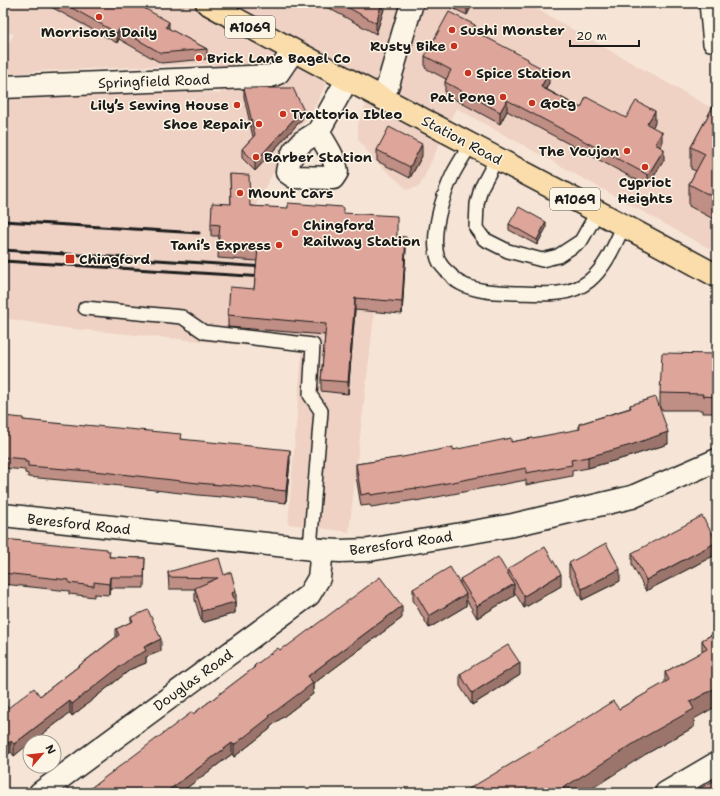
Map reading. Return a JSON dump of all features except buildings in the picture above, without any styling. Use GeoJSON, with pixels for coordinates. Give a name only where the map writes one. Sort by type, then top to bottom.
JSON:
{"type":"FeatureCollection","features":[{"type":"Feature","properties":{"kind":"main road","name":"Station Road"},"geometry":{"type":"LineString","coordinates":[[207,3],[347,80],[598,210],[717,276]]}},
{"type":"Feature","properties":{"kind":"street"},"geometry":{"type":"LineString","coordinates":[[382,98],[388,85],[412,3]]}},
{"type":"Feature","properties":{"kind":"street","name":"Springfield Road"},"geometry":{"type":"LineString","coordinates":[[3,87],[270,76],[278,73],[293,51]]}},
{"type":"Feature","properties":{"kind":"street"},"geometry":{"type":"LineString","coordinates":[[318,132],[347,80]]}},
{"type":"Feature","properties":{"kind":"street","name":"Beresford Road"},"geometry":{"type":"LineString","coordinates":[[3,516],[316,549],[340,551],[370,550],[513,525],[632,497],[717,460]]}},
{"type":"Feature","properties":{"kind":"street","name":"Douglas Road"},"geometry":{"type":"LineString","coordinates":[[40,793],[309,595],[319,578],[316,549]]}},
{"type":"Feature","properties":{"kind":"street"},"geometry":{"type":"LineString","coordinates":[[666,793],[717,762]]}},
{"type":"Feature","properties":{"kind":"lane"},"geometry":{"type":"LineString","coordinates":[[706,3],[710,44]]}},
{"type":"Feature","properties":{"kind":"lane"},"geometry":{"type":"LineString","coordinates":[[470,145],[453,174],[439,215],[435,238],[438,260],[446,271],[458,282],[469,287],[485,291],[550,294],[572,291],[588,282],[599,272],[609,256],[624,225]]}},
{"type":"Feature","properties":{"kind":"lane"},"geometry":{"type":"LineString","coordinates":[[497,158],[481,188],[477,204],[476,228],[484,239],[508,251],[542,260],[558,256],[582,241],[598,210]]}},
{"type":"Feature","properties":{"kind":"lane"},"geometry":{"type":"LineString","coordinates":[[85,308],[182,317],[204,332],[313,345],[310,395],[321,411],[316,549]]}},
{"type":"Feature","properties":{"kind":"shaded area"},"geometry":{"type":"Polygon","coordinates":[[[3,3],[526,3],[717,111],[717,253],[456,108],[420,186],[408,190],[374,160],[358,139],[358,123],[366,105],[328,80],[310,116],[296,130],[252,212],[378,246],[406,248],[402,314],[373,312],[374,317],[349,532],[288,524],[302,351],[64,328],[3,318],[3,97],[186,90],[220,94],[219,66],[202,64],[39,71],[4,75],[5,50],[14,34],[3,32],[3,3]]]}},
{"type":"Feature","properties":{"kind":"railway"},"geometry":{"type":"LineString","coordinates":[[3,221],[199,233]]}},
{"type":"Feature","properties":{"kind":"railway"},"geometry":{"type":"LineString","coordinates":[[3,250],[266,267]]}},
{"type":"Feature","properties":{"kind":"railway"},"geometry":{"type":"LineString","coordinates":[[3,261],[266,277]]}},
{"type":"Feature","properties":{"kind":"place","name":"Morrisons Daily"},"geometry":{"type":"Point","coordinates":[99,17]}},
{"type":"Feature","properties":{"kind":"place","name":"Sushi Monster"},"geometry":{"type":"Point","coordinates":[452,30]}},
{"type":"Feature","properties":{"kind":"place","name":"Rusty Bike"},"geometry":{"type":"Point","coordinates":[454,46]}},
{"type":"Feature","properties":{"kind":"place","name":"Brick Lane Bagel Co"},"geometry":{"type":"Point","coordinates":[199,58]}},
{"type":"Feature","properties":{"kind":"place","name":"Spice Station"},"geometry":{"type":"Point","coordinates":[468,73]}},
{"type":"Feature","properties":{"kind":"place","name":"Pat Pong"},"geometry":{"type":"Point","coordinates":[503,97]}},
{"type":"Feature","properties":{"kind":"place","name":"Gotg"},"geometry":{"type":"Point","coordinates":[532,103]}},
{"type":"Feature","properties":{"kind":"place","name":"Lily’s Sewing House"},"geometry":{"type":"Point","coordinates":[237,105]}},
{"type":"Feature","properties":{"kind":"place","name":"Trattoria Ibleo"},"geometry":{"type":"Point","coordinates":[283,114]}},
{"type":"Feature","properties":{"kind":"place","name":"Shoe Repair"},"geometry":{"type":"Point","coordinates":[259,124]}},
{"type":"Feature","properties":{"kind":"place","name":"The Voujon"},"geometry":{"type":"Point","coordinates":[627,151]}},
{"type":"Feature","properties":{"kind":"place","name":"Barber Station"},"geometry":{"type":"Point","coordinates":[256,157]}},
{"type":"Feature","properties":{"kind":"place","name":"Cypriot Heights"},"geometry":{"type":"Point","coordinates":[645,167]}},
{"type":"Feature","properties":{"kind":"place","name":"Mount Cars"},"geometry":{"type":"Point","coordinates":[240,193]}},
{"type":"Feature","properties":{"kind":"place","name":"Chingford Railway Station"},"geometry":{"type":"Point","coordinates":[295,233]}},
{"type":"Feature","properties":{"kind":"place","name":"Tani’s Express"},"geometry":{"type":"Point","coordinates":[279,245]}},
{"type":"Feature","properties":{"kind":"place","name":"Chingford"},"geometry":{"type":"Point","coordinates":[70,259]}}]}
